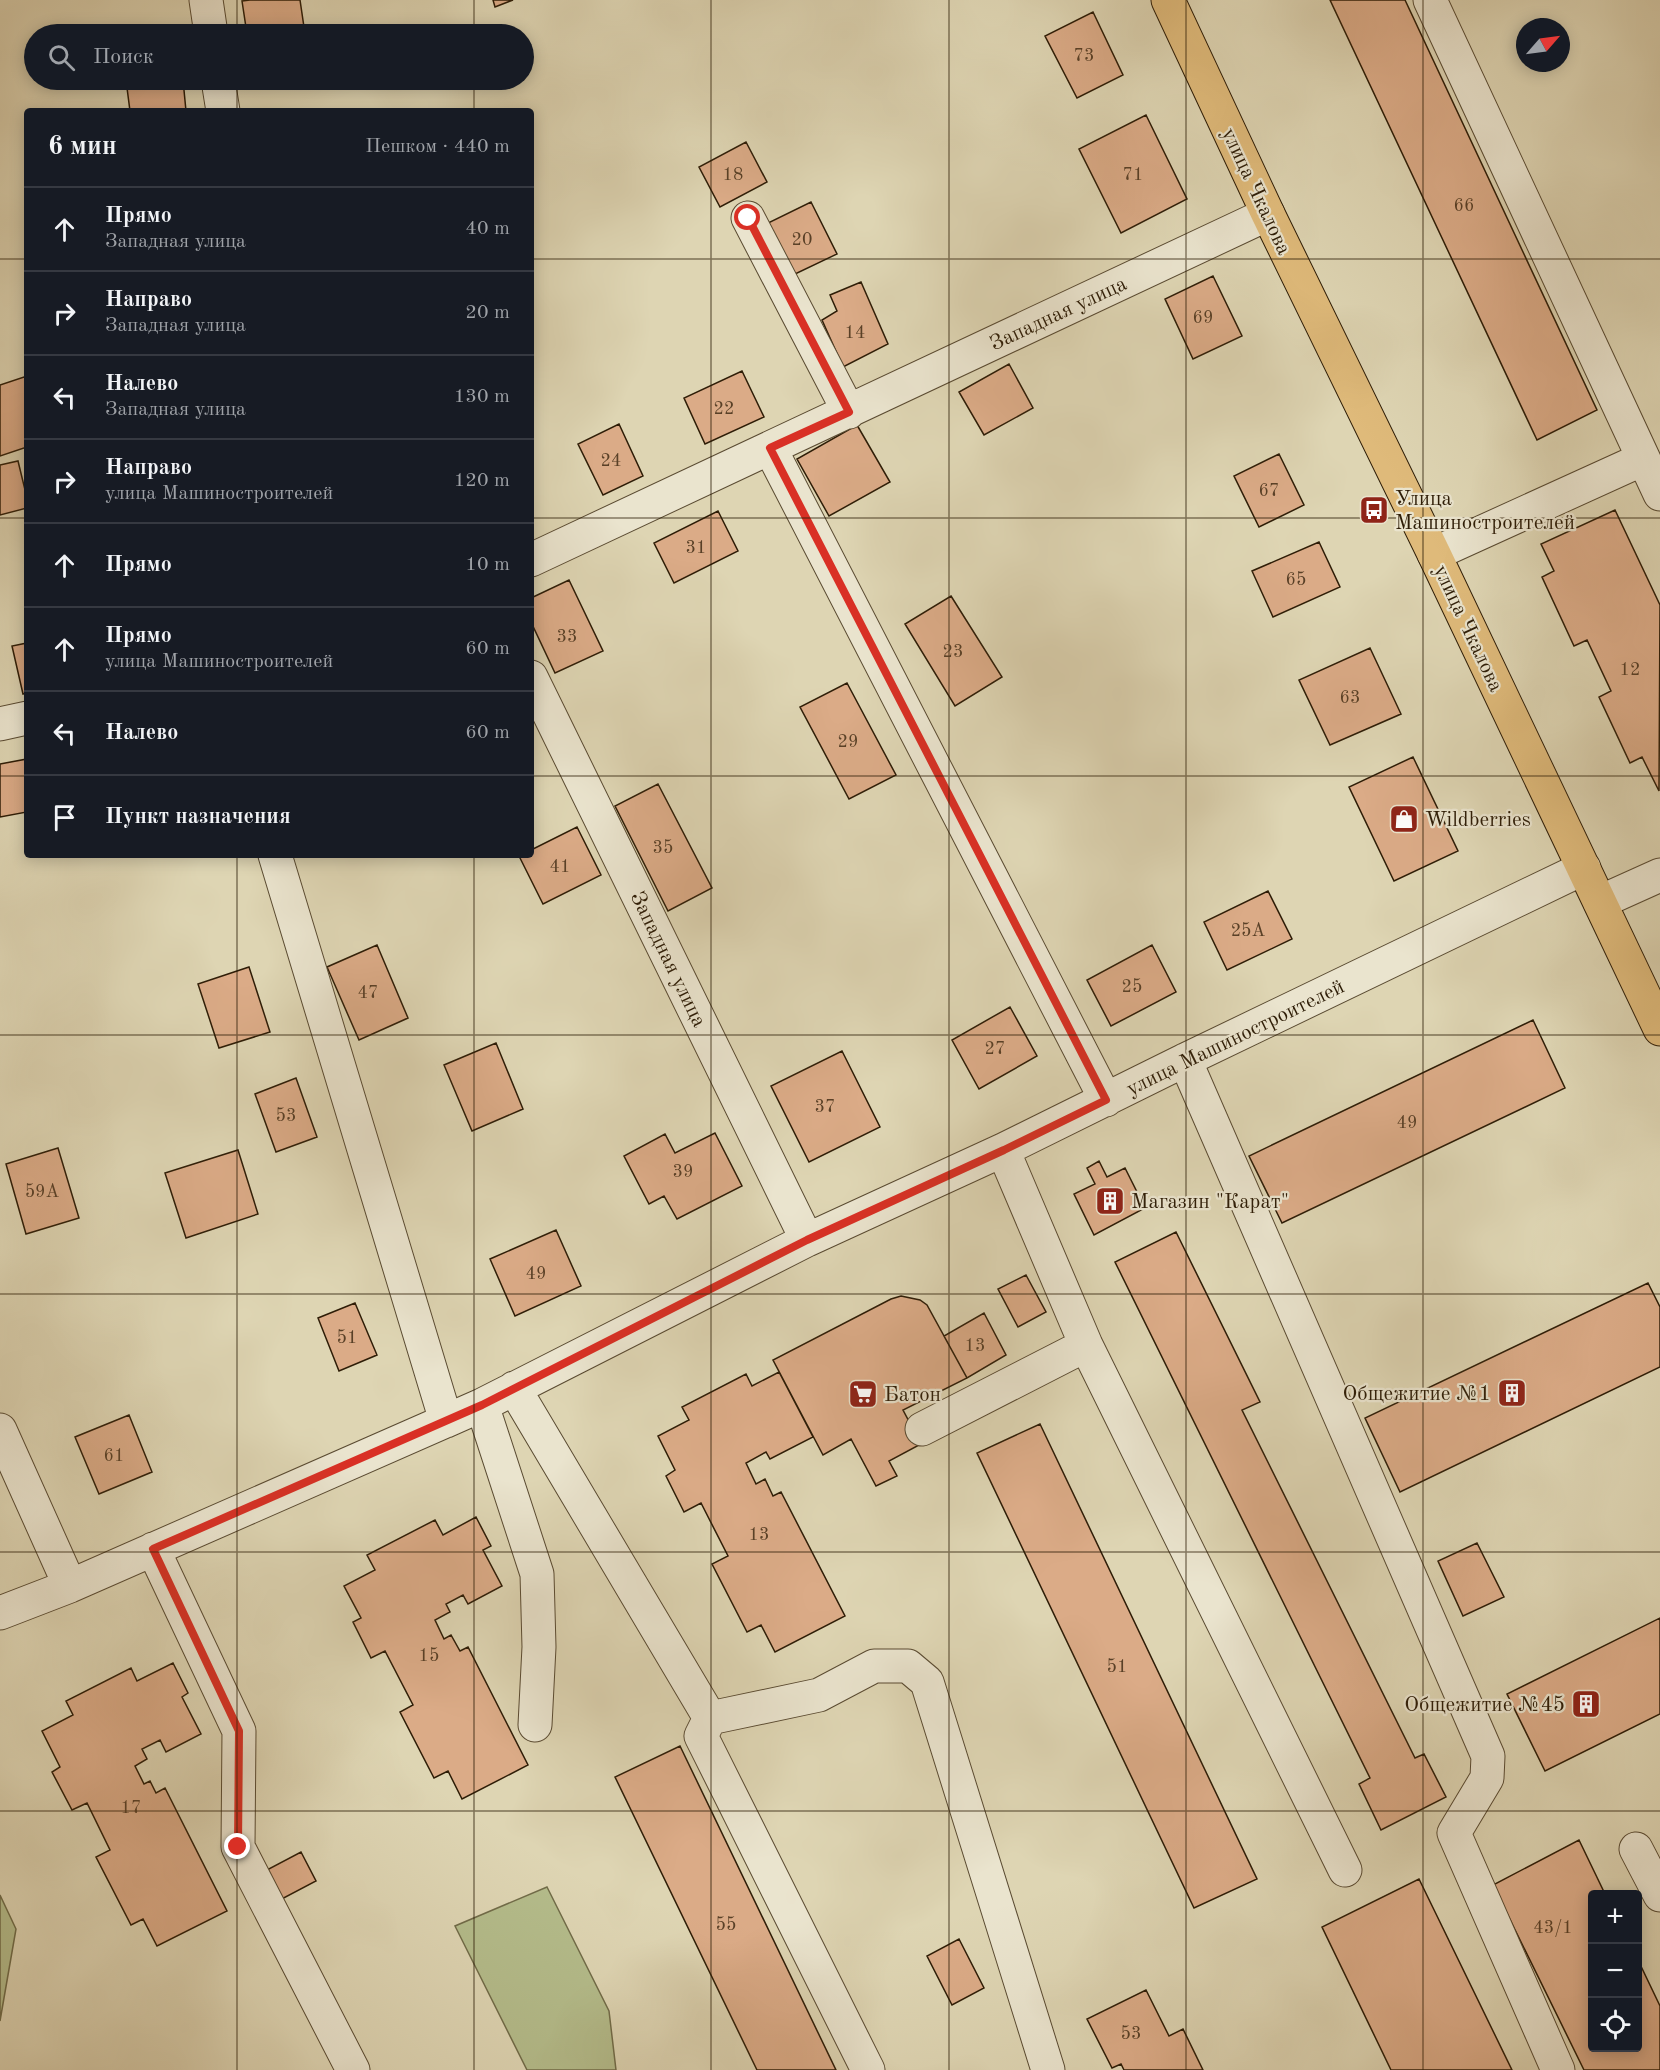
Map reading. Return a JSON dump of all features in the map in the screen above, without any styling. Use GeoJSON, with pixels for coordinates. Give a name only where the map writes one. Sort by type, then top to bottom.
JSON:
{"type":"FeatureCollection","features":[{"type":"Feature","properties":{"kind":"main road","name":"улица Чкалова"},"geometry":{"type":"LineString","coordinates":[[1168,0],[1268,214],[1434,554],[1660,1029]]}},
{"type":"Feature","properties":{"kind":"street"},"geometry":{"type":"LineString","coordinates":[[206,0],[210,24]]}},
{"type":"Feature","properties":{"kind":"street"},"geometry":{"type":"LineString","coordinates":[[1430,0],[1660,494]]}},
{"type":"Feature","properties":{"kind":"street"},"geometry":{"type":"LineString","coordinates":[[220,90],[223,108]]}},
{"type":"Feature","properties":{"kind":"street","name":"Западная улица"},"geometry":{"type":"LineString","coordinates":[[534,559],[1268,214]]}},
{"type":"Feature","properties":{"kind":"street"},"geometry":{"type":"LineString","coordinates":[[748,218],[849,412]]}},
{"type":"Feature","properties":{"kind":"street"},"geometry":{"type":"LineString","coordinates":[[770,448],[1106,1100]]}},
{"type":"Feature","properties":{"kind":"street"},"geometry":{"type":"LineString","coordinates":[[1434,554],[1642,459]]}},
{"type":"Feature","properties":{"kind":"street","name":"Западная улица"},"geometry":{"type":"LineString","coordinates":[[534,683],[807,1240]]}},
{"type":"Feature","properties":{"kind":"street"},"geometry":{"type":"LineString","coordinates":[[0,724],[24,719]]}},
{"type":"Feature","properties":{"kind":"street"},"geometry":{"type":"LineString","coordinates":[[0,1613],[70,1586],[446,1421],[276,858]]}},
{"type":"Feature","properties":{"kind":"street","name":"улица Машиностроителей"},"geometry":{"type":"LineString","coordinates":[[446,1421],[482,1405],[807,1240],[1004,1150],[1584,868]]}},
{"type":"Feature","properties":{"kind":"street"},"geometry":{"type":"LineString","coordinates":[[1600,902],[1660,875]]}},
{"type":"Feature","properties":{"kind":"street"},"geometry":{"type":"LineString","coordinates":[[1185,1060],[1488,1756],[1487,1778],[1454,1833],[1558,2070]]}},
{"type":"Feature","properties":{"kind":"street"},"geometry":{"type":"LineString","coordinates":[[1004,1150],[1086,1345],[1345,1870]]}},
{"type":"Feature","properties":{"kind":"street"},"geometry":{"type":"LineString","coordinates":[[922,1429],[1086,1345]]}},
{"type":"Feature","properties":{"kind":"street"},"geometry":{"type":"LineString","coordinates":[[514,1388],[710,1719]]}},
{"type":"Feature","properties":{"kind":"street"},"geometry":{"type":"LineString","coordinates":[[482,1405],[537,1574],[539,1647],[536,1725]]}},
{"type":"Feature","properties":{"kind":"street"},"geometry":{"type":"LineString","coordinates":[[0,1430],[70,1586]]}},
{"type":"Feature","properties":{"kind":"street"},"geometry":{"type":"LineString","coordinates":[[153,1549],[239,1731],[238,1847],[353,2070]]}},
{"type":"Feature","properties":{"kind":"street"},"geometry":{"type":"LineString","coordinates":[[868,2070],[700,1736],[710,1719],[819,1695],[874,1666],[908,1666],[927,1682],[1048,2070]]}},
{"type":"Feature","properties":{"kind":"street"},"geometry":{"type":"LineString","coordinates":[[1636,1849],[1660,1895]]}},
{"type":"Feature","properties":{"kind":"green space"},"geometry":{"type":"Polygon","coordinates":[[[547,1887],[609,2011],[616,2070],[527,2070],[455,1926],[547,1887]]]}},
{"type":"Feature","properties":{"kind":"green space"},"geometry":{"type":"Polygon","coordinates":[[[0,1895],[16,1929],[0,2021],[0,1895]]]}},
{"type":"Feature","properties":{"kind":"building"},"geometry":{"type":"Polygon","coordinates":[[[300,0],[304,24],[245,24],[242,1],[300,0]]]}},
{"type":"Feature","properties":{"kind":"building"},"geometry":{"type":"Polygon","coordinates":[[[493,0],[513,0],[495,7],[493,0]]]}},
{"type":"Feature","properties":{"kind":"building"},"geometry":{"type":"Polygon","coordinates":[[[1330,0],[1405,0],[1597,410],[1537,440],[1330,0]]]}},
{"type":"Feature","properties":{"kind":"building"},"geometry":{"type":"Polygon","coordinates":[[[1093,12],[1123,75],[1077,98],[1045,36],[1093,12]]]}},
{"type":"Feature","properties":{"kind":"building"},"geometry":{"type":"Polygon","coordinates":[[[127,90],[184,90],[186,108],[130,108],[127,90]]]}},
{"type":"Feature","properties":{"kind":"building"},"geometry":{"type":"Polygon","coordinates":[[[1146,115],[1187,199],[1121,233],[1079,149],[1146,115]]]}},
{"type":"Feature","properties":{"kind":"building"},"geometry":{"type":"Polygon","coordinates":[[[746,142],[767,182],[720,207],[699,167],[746,142]]]}},
{"type":"Feature","properties":{"kind":"building"},"geometry":{"type":"Polygon","coordinates":[[[811,202],[837,254],[793,275],[768,223],[811,202]]]}},
{"type":"Feature","properties":{"kind":"building"},"geometry":{"type":"Polygon","coordinates":[[[1213,276],[1242,336],[1193,359],[1165,299],[1213,276]]]}},
{"type":"Feature","properties":{"kind":"building"},"geometry":{"type":"Polygon","coordinates":[[[861,282],[888,344],[843,367],[822,320],[837,311],[830,295],[861,282]]]}},
{"type":"Feature","properties":{"kind":"building"},"geometry":{"type":"Polygon","coordinates":[[[1009,364],[1033,408],[984,435],[959,392],[1009,364]]]}},
{"type":"Feature","properties":{"kind":"building"},"geometry":{"type":"Polygon","coordinates":[[[742,371],[764,417],[705,444],[684,398],[742,371]]]}},
{"type":"Feature","properties":{"kind":"building"},"geometry":{"type":"Polygon","coordinates":[[[24,377],[24,448],[0,456],[0,385],[24,377]]]}},
{"type":"Feature","properties":{"kind":"building"},"geometry":{"type":"Polygon","coordinates":[[[619,424],[643,476],[603,495],[578,444],[619,424]]]}},
{"type":"Feature","properties":{"kind":"building"},"geometry":{"type":"Polygon","coordinates":[[[857,425],[890,482],[829,516],[797,459],[857,425]]]}},
{"type":"Feature","properties":{"kind":"building"},"geometry":{"type":"Polygon","coordinates":[[[1279,454],[1304,505],[1259,527],[1234,476],[1279,454]]]}},
{"type":"Feature","properties":{"kind":"building"},"geometry":{"type":"Polygon","coordinates":[[[18,461],[24,486],[24,509],[0,515],[0,465],[18,461]]]}},
{"type":"Feature","properties":{"kind":"building"},"geometry":{"type":"Polygon","coordinates":[[[1615,510],[1660,605],[1659,791],[1642,757],[1630,763],[1599,697],[1611,691],[1587,640],[1574,646],[1542,577],[1554,571],[1541,544],[1615,510]]]}},
{"type":"Feature","properties":{"kind":"building"},"geometry":{"type":"Polygon","coordinates":[[[718,511],[738,551],[674,583],[654,543],[718,511]]]}},
{"type":"Feature","properties":{"kind":"building"},"geometry":{"type":"Polygon","coordinates":[[[1319,542],[1340,587],[1273,617],[1252,571],[1319,542]]]}},
{"type":"Feature","properties":{"kind":"building"},"geometry":{"type":"Polygon","coordinates":[[[569,580],[603,651],[555,673],[534,628],[534,597],[569,580]]]}},
{"type":"Feature","properties":{"kind":"building"},"geometry":{"type":"Polygon","coordinates":[[[951,596],[1002,677],[955,706],[905,624],[951,596]]]}},
{"type":"Feature","properties":{"kind":"building"},"geometry":{"type":"Polygon","coordinates":[[[24,644],[23,694],[12,646],[24,644]]]}},
{"type":"Feature","properties":{"kind":"building"},"geometry":{"type":"Polygon","coordinates":[[[1370,648],[1401,714],[1330,745],[1299,680],[1370,648]]]}},
{"type":"Feature","properties":{"kind":"building"},"geometry":{"type":"Polygon","coordinates":[[[847,683],[896,775],[849,799],[800,707],[847,683]]]}},
{"type":"Feature","properties":{"kind":"building","name":"Wildberries"},"geometry":{"type":"Polygon","coordinates":[[[1413,757],[1458,851],[1394,881],[1349,787],[1413,757]]]}},
{"type":"Feature","properties":{"kind":"building"},"geometry":{"type":"Polygon","coordinates":[[[24,760],[24,813],[0,817],[0,764],[24,760]]]}},
{"type":"Feature","properties":{"kind":"building"},"geometry":{"type":"Polygon","coordinates":[[[658,784],[712,888],[668,911],[615,806],[658,784]]]}},
{"type":"Feature","properties":{"kind":"building"},"geometry":{"type":"Polygon","coordinates":[[[577,827],[601,875],[543,904],[520,858],[534,858],[534,848],[577,827]]]}},
{"type":"Feature","properties":{"kind":"building"},"geometry":{"type":"Polygon","coordinates":[[[1268,891],[1292,939],[1227,970],[1204,922],[1268,891]]]}},
{"type":"Feature","properties":{"kind":"building"},"geometry":{"type":"Polygon","coordinates":[[[377,945],[408,1018],[359,1040],[327,967],[377,945]]]}},
{"type":"Feature","properties":{"kind":"building"},"geometry":{"type":"Polygon","coordinates":[[[1152,945],[1176,992],[1111,1026],[1087,980],[1152,945]]]}},
{"type":"Feature","properties":{"kind":"building"},"geometry":{"type":"Polygon","coordinates":[[[249,967],[270,1032],[219,1048],[198,984],[249,967]]]}},
{"type":"Feature","properties":{"kind":"building"},"geometry":{"type":"Polygon","coordinates":[[[1010,1007],[1037,1056],[979,1089],[952,1040],[1010,1007]]]}},
{"type":"Feature","properties":{"kind":"building"},"geometry":{"type":"Polygon","coordinates":[[[1533,1020],[1565,1088],[1282,1223],[1249,1156],[1533,1020]]]}},
{"type":"Feature","properties":{"kind":"building"},"geometry":{"type":"Polygon","coordinates":[[[496,1043],[523,1109],[472,1131],[444,1065],[496,1043]]]}},
{"type":"Feature","properties":{"kind":"building"},"geometry":{"type":"Polygon","coordinates":[[[842,1051],[880,1127],[809,1162],[771,1086],[842,1051]]]}},
{"type":"Feature","properties":{"kind":"building"},"geometry":{"type":"Polygon","coordinates":[[[296,1078],[317,1137],[276,1152],[255,1094],[296,1078]]]}},
{"type":"Feature","properties":{"kind":"building"},"geometry":{"type":"Polygon","coordinates":[[[715,1133],[742,1186],[677,1219],[664,1196],[649,1204],[624,1156],[665,1134],[675,1153],[715,1133]]]}},
{"type":"Feature","properties":{"kind":"building"},"geometry":{"type":"Polygon","coordinates":[[[58,1148],[79,1218],[26,1234],[6,1164],[58,1148]]]}},
{"type":"Feature","properties":{"kind":"building"},"geometry":{"type":"Polygon","coordinates":[[[238,1150],[258,1214],[186,1238],[165,1173],[238,1150]]]}},
{"type":"Feature","properties":{"kind":"building","name":"Магазин \"Карат\""},"geometry":{"type":"Polygon","coordinates":[[[1099,1161],[1107,1177],[1125,1168],[1145,1208],[1094,1235],[1074,1194],[1095,1184],[1087,1168],[1099,1161]]]}},
{"type":"Feature","properties":{"kind":"building"},"geometry":{"type":"Polygon","coordinates":[[[556,1230],[581,1286],[515,1316],[490,1259],[556,1230]]]}},
{"type":"Feature","properties":{"kind":"building"},"geometry":{"type":"Polygon","coordinates":[[[1176,1232],[1260,1402],[1242,1410],[1415,1758],[1424,1754],[1446,1797],[1381,1830],[1359,1784],[1370,1778],[1115,1262],[1176,1232]]]}},
{"type":"Feature","properties":{"kind":"building"},"geometry":{"type":"Polygon","coordinates":[[[1026,1275],[1046,1312],[1018,1327],[998,1289],[1026,1275]]]}},
{"type":"Feature","properties":{"kind":"building","name":"Общежитие №1"},"geometry":{"type":"Polygon","coordinates":[[[1648,1283],[1660,1307],[1660,1367],[1400,1492],[1365,1418],[1648,1283]]]}},
{"type":"Feature","properties":{"kind":"building","name":"Батон"},"geometry":{"type":"Polygon","coordinates":[[[901,1296],[920,1300],[927,1305],[967,1378],[903,1410],[921,1444],[889,1461],[897,1476],[876,1486],[851,1439],[823,1455],[773,1360],[901,1296]]]}},
{"type":"Feature","properties":{"kind":"building"},"geometry":{"type":"Polygon","coordinates":[[[355,1303],[377,1355],[339,1371],[318,1318],[355,1303]]]}},
{"type":"Feature","properties":{"kind":"building"},"geometry":{"type":"Polygon","coordinates":[[[984,1313],[1006,1355],[967,1378],[944,1336],[984,1313]]]}},
{"type":"Feature","properties":{"kind":"building"},"geometry":{"type":"Polygon","coordinates":[[[779,1372],[813,1437],[770,1459],[766,1452],[746,1463],[756,1484],[765,1479],[773,1496],[781,1492],[845,1616],[775,1652],[761,1625],[747,1632],[712,1564],[728,1556],[701,1503],[684,1512],[666,1476],[675,1470],[658,1436],[689,1420],[682,1407],[746,1374],[752,1386],[779,1372]]]}},
{"type":"Feature","properties":{"kind":"building"},"geometry":{"type":"Polygon","coordinates":[[[129,1415],[152,1472],[99,1494],[75,1437],[129,1415]]]}},
{"type":"Feature","properties":{"kind":"building"},"geometry":{"type":"Polygon","coordinates":[[[1040,1424],[1257,1879],[1194,1908],[977,1453],[1040,1424]]]}},
{"type":"Feature","properties":{"kind":"building"},"geometry":{"type":"Polygon","coordinates":[[[476,1517],[491,1546],[483,1550],[502,1586],[468,1604],[463,1595],[446,1604],[450,1612],[435,1620],[444,1639],[451,1635],[460,1651],[468,1647],[528,1765],[462,1799],[448,1771],[434,1778],[400,1712],[413,1705],[385,1651],[371,1658],[353,1622],[361,1618],[344,1586],[375,1570],[367,1555],[435,1520],[443,1535],[476,1517]]]}},
{"type":"Feature","properties":{"kind":"building"},"geometry":{"type":"Polygon","coordinates":[[[1477,1543],[1504,1597],[1463,1616],[1438,1561],[1477,1543]]]}},
{"type":"Feature","properties":{"kind":"building","name":"Общежитие №45"},"geometry":{"type":"Polygon","coordinates":[[[1660,1618],[1660,1714],[1545,1771],[1507,1694],[1660,1618]]]}},
{"type":"Feature","properties":{"kind":"building"},"geometry":{"type":"Polygon","coordinates":[[[173,1663],[188,1693],[182,1697],[201,1734],[166,1752],[160,1740],[142,1749],[147,1759],[135,1766],[144,1784],[150,1781],[156,1793],[165,1788],[227,1911],[157,1946],[143,1919],[131,1925],[96,1857],[110,1850],[87,1803],[72,1810],[52,1772],[60,1767],[42,1731],[73,1715],[66,1701],[131,1668],[137,1681],[173,1663]]]}},
{"type":"Feature","properties":{"kind":"building"},"geometry":{"type":"Polygon","coordinates":[[[680,1746],[836,2070],[757,2070],[615,1777],[680,1746]]]}},
{"type":"Feature","properties":{"kind":"building"},"geometry":{"type":"Polygon","coordinates":[[[1579,1840],[1603,1890],[1588,1890],[1588,2052],[1642,2052],[1642,1968],[1660,2006],[1660,2070],[1584,2070],[1493,1885],[1579,1840]]]}},
{"type":"Feature","properties":{"kind":"building"},"geometry":{"type":"Polygon","coordinates":[[[301,1852],[316,1881],[278,1901],[263,1872],[301,1852]]]}},
{"type":"Feature","properties":{"kind":"building"},"geometry":{"type":"Polygon","coordinates":[[[1419,1879],[1512,2070],[1391,2070],[1322,1927],[1419,1879]]]}},
{"type":"Feature","properties":{"kind":"building"},"geometry":{"type":"Polygon","coordinates":[[[959,1939],[984,1988],[952,2005],[927,1956],[959,1939]]]}},
{"type":"Feature","properties":{"kind":"building"},"geometry":{"type":"Polygon","coordinates":[[[1146,1990],[1169,2036],[1183,2029],[1203,2070],[1124,2070],[1121,2064],[1112,2068],[1087,2019],[1146,1990]]]}},
{"type":"Feature","properties":{"kind":"place","name":"Улица Машиностроителей"},"geometry":{"type":"Point","coordinates":[1374,510]}},
{"type":"Feature","properties":{"kind":"place","name":"Wildberries"},"geometry":{"type":"Point","coordinates":[1404,819]}},
{"type":"Feature","properties":{"kind":"place","name":"Магазин \"Карат\""},"geometry":{"type":"Point","coordinates":[1110,1201]}},
{"type":"Feature","properties":{"kind":"place","name":"Общежитие №1"},"geometry":{"type":"Point","coordinates":[1512,1393]}},
{"type":"Feature","properties":{"kind":"place","name":"Батон"},"geometry":{"type":"Point","coordinates":[863,1394]}},
{"type":"Feature","properties":{"kind":"place","name":"Общежитие №45"},"geometry":{"type":"Point","coordinates":[1586,1704]}},
{"type":"Feature","properties":{"kind":"route"},"geometry":{"type":"LineString","coordinates":[[238,1847],[239,1731],[153,1549],[482,1405],[807,1240],[1004,1150],[1106,1100],[770,448],[849,412],[748,218]]}}]}
